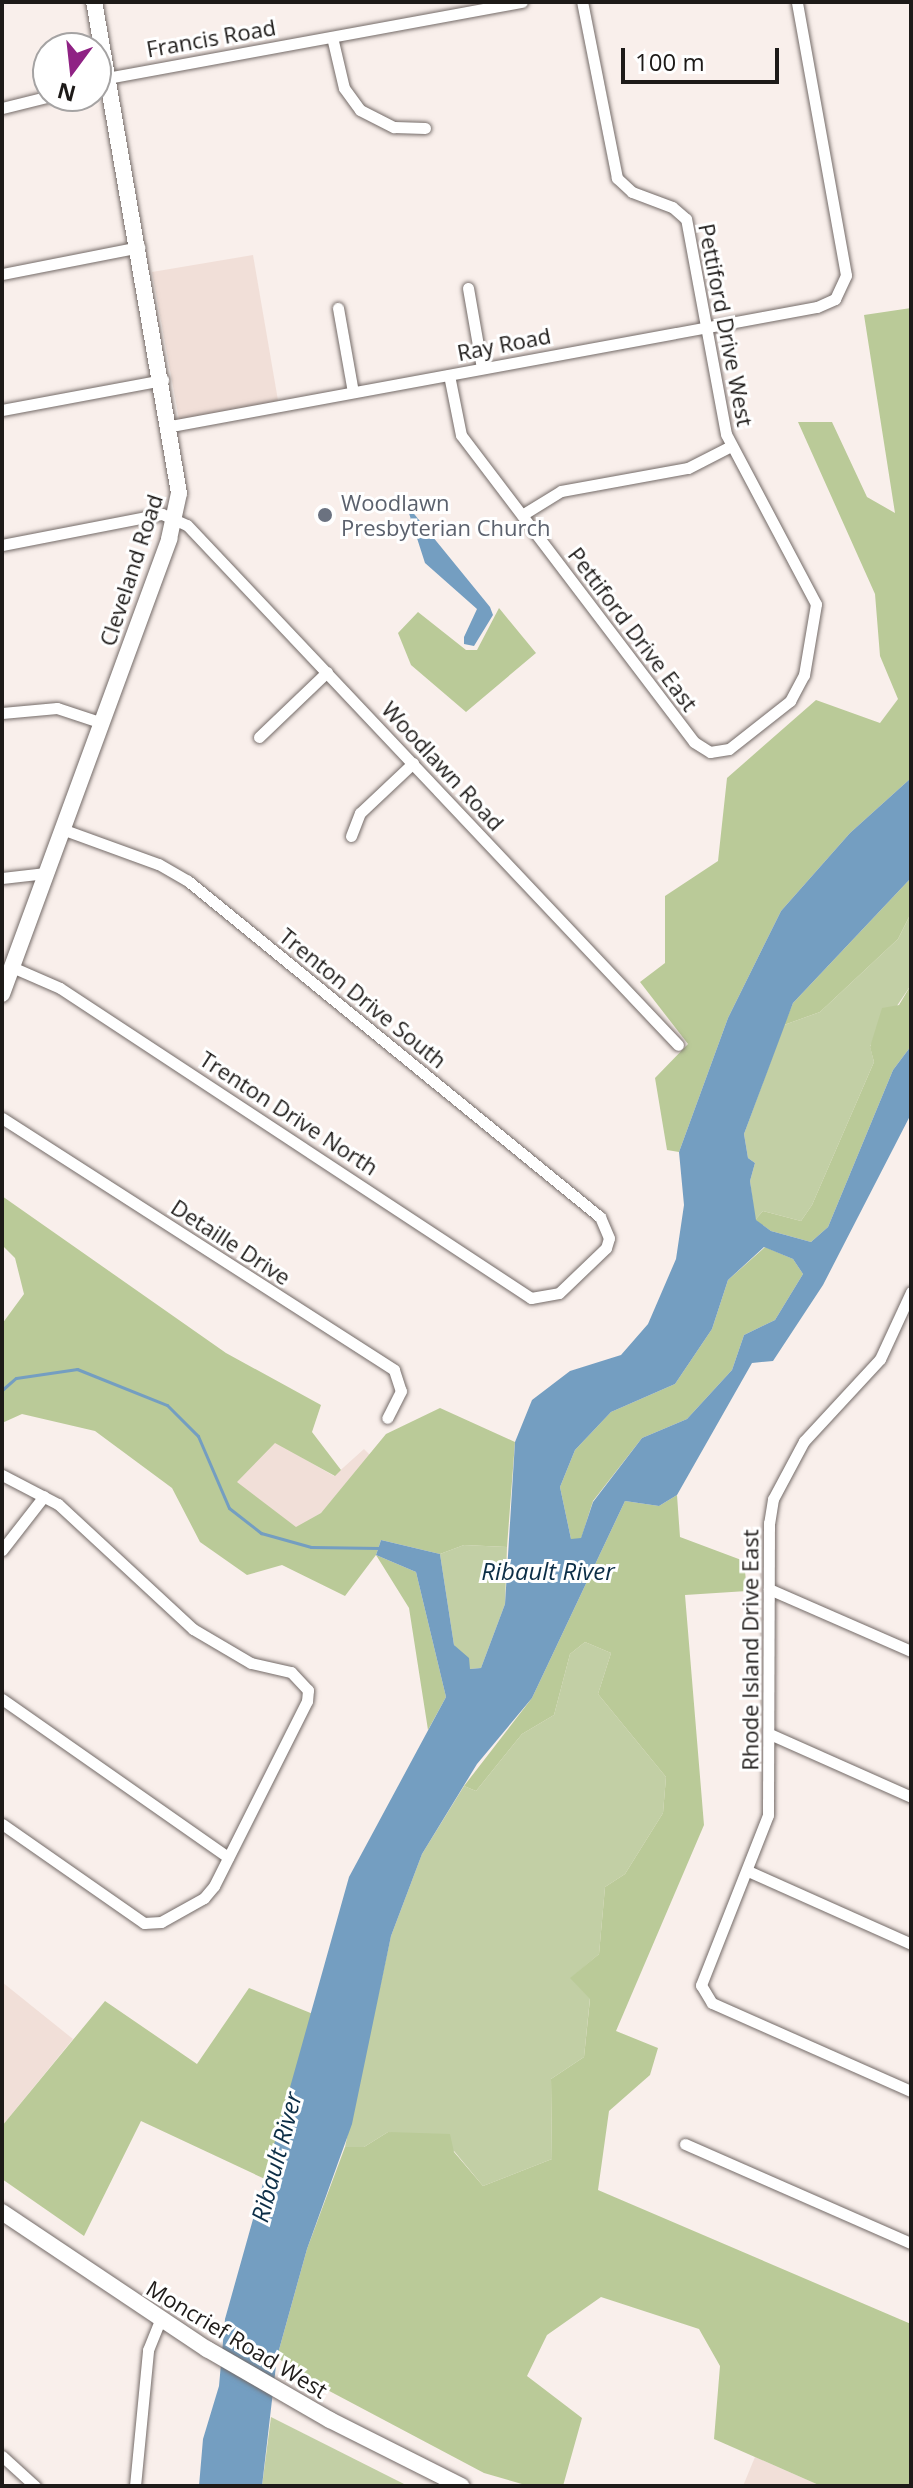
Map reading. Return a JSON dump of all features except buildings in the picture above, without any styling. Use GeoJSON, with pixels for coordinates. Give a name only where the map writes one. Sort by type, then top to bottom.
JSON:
{"type":"FeatureCollection","features":[{"type":"Feature","properties":{"kind":"street","name":"Cleveland Road"},"geometry":{"type":"LineString","coordinates":[[94,2],[97,32]]}},
{"type":"Feature","properties":{"kind":"street","name":"Francis Road"},"geometry":{"type":"LineString","coordinates":[[112,76],[522,2]]}},
{"type":"Feature","properties":{"kind":"street","name":"Pettiford Drive West"},"geometry":{"type":"LineString","coordinates":[[582,2],[617,178],[632,192],[672,207],[686,219],[731,446],[816,604],[804,675],[776,714]]}},
{"type":"Feature","properties":{"kind":"street","name":"Ray Road"},"geometry":{"type":"LineString","coordinates":[[171,426],[817,307],[842,293],[846,275],[797,2]]}},
{"type":"Feature","properties":{"kind":"street"},"geometry":{"type":"LineString","coordinates":[[332,37],[344,88],[360,110],[394,127],[425,128]]}},
{"type":"Feature","properties":{"kind":"street"},"geometry":{"type":"LineString","coordinates":[[2,108],[32,100]]}},
{"type":"Feature","properties":{"kind":"street","name":"Cleveland Road"},"geometry":{"type":"LineString","coordinates":[[2,994],[176,517],[179,469],[139,247],[109,112]]}},
{"type":"Feature","properties":{"kind":"street"},"geometry":{"type":"LineString","coordinates":[[2,274],[139,247]]}},
{"type":"Feature","properties":{"kind":"street"},"geometry":{"type":"LineString","coordinates":[[468,288],[482,368]]}},
{"type":"Feature","properties":{"kind":"street"},"geometry":{"type":"LineString","coordinates":[[338,308],[353,392]]}},
{"type":"Feature","properties":{"kind":"street","name":"Pettiford Drive East"},"geometry":{"type":"LineString","coordinates":[[449,375],[461,435],[694,742],[710,752],[729,749],[776,714]]}},
{"type":"Feature","properties":{"kind":"street"},"geometry":{"type":"LineString","coordinates":[[2,410],[163,380]]}},
{"type":"Feature","properties":{"kind":"street"},"geometry":{"type":"LineString","coordinates":[[522,515],[561,491],[688,468],[731,446]]}},
{"type":"Feature","properties":{"kind":"street"},"geometry":{"type":"LineString","coordinates":[[2,545],[162,514],[176,517]]}},
{"type":"Feature","properties":{"kind":"street","name":"Woodlawn Road"},"geometry":{"type":"LineString","coordinates":[[176,517],[327,672],[678,1045]]}},
{"type":"Feature","properties":{"kind":"street"},"geometry":{"type":"LineString","coordinates":[[259,737],[327,672]]}},
{"type":"Feature","properties":{"kind":"street"},"geometry":{"type":"LineString","coordinates":[[2,713],[57,708],[102,723]]}},
{"type":"Feature","properties":{"kind":"street"},"geometry":{"type":"LineString","coordinates":[[351,836],[360,813],[413,763]]}},
{"type":"Feature","properties":{"kind":"street","name":"Trenton Drive South"},"geometry":{"type":"LineString","coordinates":[[62,829],[158,864],[188,881],[600,1217],[609,1238],[601,1258],[559,1293],[541,1300]]}},
{"type":"Feature","properties":{"kind":"street"},"geometry":{"type":"LineString","coordinates":[[2,878],[46,873]]}},
{"type":"Feature","properties":{"kind":"street","name":"Trenton Drive North"},"geometry":{"type":"LineString","coordinates":[[12,967],[60,988],[523,1294],[541,1300]]}},
{"type":"Feature","properties":{"kind":"street","name":"Detaille Drive"},"geometry":{"type":"LineString","coordinates":[[2,1118],[394,1370],[401,1391],[387,1418]]}},
{"type":"Feature","properties":{"kind":"street","name":"Rhode Island Drive East"},"geometry":{"type":"LineString","coordinates":[[911,1292],[908,1307],[871,1373],[816,1425],[773,1499],[769,1589],[772,1735],[768,1815],[748,1871],[703,1976],[702,1993],[712,2003],[911,2091]]}},
{"type":"Feature","properties":{"kind":"street"},"geometry":{"type":"LineString","coordinates":[[2,1475],[44,1496],[193,1629],[251,1663],[291,1672],[303,1680],[307,1701],[204,1898],[152,1925],[2,1824]]}},
{"type":"Feature","properties":{"kind":"street"},"geometry":{"type":"LineString","coordinates":[[2,1550],[44,1496]]}},
{"type":"Feature","properties":{"kind":"street"},"geometry":{"type":"LineString","coordinates":[[769,1589],[911,1651]]}},
{"type":"Feature","properties":{"kind":"street"},"geometry":{"type":"LineString","coordinates":[[2,1699],[228,1857]]}},
{"type":"Feature","properties":{"kind":"street"},"geometry":{"type":"LineString","coordinates":[[772,1735],[911,1797]]}},
{"type":"Feature","properties":{"kind":"street"},"geometry":{"type":"LineString","coordinates":[[748,1871],[911,1944]]}},
{"type":"Feature","properties":{"kind":"street"},"geometry":{"type":"LineString","coordinates":[[685,2144],[911,2243]]}},
{"type":"Feature","properties":{"kind":"street","name":"Moncrief Road West"},"geometry":{"type":"LineString","coordinates":[[2,2212],[160,2321],[330,2420],[461,2486]]}},
{"type":"Feature","properties":{"kind":"street"},"geometry":{"type":"LineString","coordinates":[[135,2486],[148,2350],[160,2321]]}},
{"type":"Feature","properties":{"kind":"street"},"geometry":{"type":"LineString","coordinates":[[2,2456],[35,2486]]}},
{"type":"Feature","properties":{"kind":"shaded area"},"geometry":{"type":"Polygon","coordinates":[[[253,255],[280,412],[181,430],[152,272],[253,255]]]}},
{"type":"Feature","properties":{"kind":"shaded area"},"geometry":{"type":"Polygon","coordinates":[[[275,1442],[334,1476],[364,1449],[370,1455],[321,1513],[296,1528],[236,1482],[275,1442]]]}},
{"type":"Feature","properties":{"kind":"shaded area"},"geometry":{"type":"Polygon","coordinates":[[[2,1982],[73,2039],[2,2126],[2,1982]]]}},
{"type":"Feature","properties":{"kind":"shaded area"},"geometry":{"type":"Polygon","coordinates":[[[755,2457],[821,2486],[743,2486],[755,2457]]]}},
{"type":"Feature","properties":{"kind":"green space"},"geometry":{"type":"Polygon","coordinates":[[[911,308],[911,778],[850,833],[781,911],[728,1018],[679,1152],[667,1150],[655,1078],[688,1044],[640,982],[665,963],[665,896],[718,861],[727,778],[816,700],[880,723],[898,699],[880,656],[875,594],[798,422],[832,422],[867,497],[895,513],[864,315],[911,308]]]}},
{"type":"Feature","properties":{"kind":"green space"},"geometry":{"type":"Polygon","coordinates":[[[499,608],[536,653],[466,712],[411,665],[398,633],[418,612],[466,650],[477,650],[499,608]]]}},
{"type":"Feature","properties":{"kind":"green space"},"geometry":{"type":"Polygon","coordinates":[[[911,878],[911,913],[898,939],[820,1012],[784,1025],[793,1003],[911,878]]]}},
{"type":"Feature","properties":{"kind":"green space"},"geometry":{"type":"Polygon","coordinates":[[[911,913],[911,985],[870,1046],[874,1062],[812,1205],[801,1221],[763,1211],[755,1220],[750,1181],[755,1163],[748,1158],[744,1134],[784,1025],[820,1012],[898,939],[911,913]]]}},
{"type":"Feature","properties":{"kind":"green space"},"geometry":{"type":"Polygon","coordinates":[[[911,985],[911,1046],[893,1070],[828,1227],[811,1242],[771,1231],[755,1220],[763,1211],[801,1221],[812,1205],[874,1062],[870,1047],[882,1008],[899,1005],[911,985]]]}},
{"type":"Feature","properties":{"kind":"green space"},"geometry":{"type":"Polygon","coordinates":[[[2,1196],[226,1353],[321,1405],[312,1432],[341,1470],[335,1476],[275,1443],[237,1482],[296,1527],[321,1513],[386,1434],[440,1408],[515,1442],[507,1547],[464,1545],[440,1554],[381,1540],[376,1555],[345,1596],[282,1565],[247,1575],[200,1542],[172,1488],[95,1431],[22,1414],[2,1423],[2,1324],[24,1294],[15,1258],[2,1245],[2,1196]]]}},
{"type":"Feature","properties":{"kind":"green space"},"geometry":{"type":"Polygon","coordinates":[[[765,1247],[793,1259],[803,1274],[775,1320],[744,1335],[732,1370],[687,1419],[642,1438],[593,1501],[581,1539],[571,1539],[560,1487],[575,1450],[611,1412],[675,1384],[712,1329],[728,1280],[765,1247]]]}},
{"type":"Feature","properties":{"kind":"green space"},"geometry":{"type":"Polygon","coordinates":[[[677,1495],[680,1537],[744,1561],[747,1591],[685,1595],[704,1825],[616,2031],[658,2048],[650,2075],[609,2111],[598,2190],[911,2324],[911,2486],[821,2486],[714,2439],[720,2366],[699,2329],[601,2297],[547,2335],[527,2376],[582,2418],[563,2486],[529,2486],[484,2473],[301,2376],[277,2357],[307,2249],[345,2147],[364,2147],[388,2132],[450,2134],[454,2152],[483,2186],[552,2159],[551,2079],[584,2057],[590,1999],[570,1978],[599,1954],[605,1887],[625,1874],[663,1813],[666,1777],[598,1694],[611,1653],[585,1642],[570,1654],[554,1715],[522,1734],[476,1791],[464,1786],[532,1698],[625,1501],[659,1506],[677,1495]]]}},
{"type":"Feature","properties":{"kind":"green space"},"geometry":{"type":"Polygon","coordinates":[[[464,1545],[507,1547],[505,1604],[481,1668],[470,1669],[454,1645],[440,1554],[464,1545]]]}},
{"type":"Feature","properties":{"kind":"green space"},"geometry":{"type":"Polygon","coordinates":[[[376,1555],[416,1572],[446,1697],[428,1730],[409,1608],[376,1555]]]}},
{"type":"Feature","properties":{"kind":"green space"},"geometry":{"type":"Polygon","coordinates":[[[585,1642],[611,1653],[598,1694],[666,1777],[663,1813],[625,1874],[605,1887],[599,1954],[571,1978],[590,1998],[584,2057],[551,2079],[552,2159],[483,2186],[454,2151],[388,2132],[364,2147],[345,2147],[391,1936],[422,1854],[464,1786],[476,1791],[522,1734],[554,1715],[570,1654],[585,1642]]]}},
{"type":"Feature","properties":{"kind":"green space"},"geometry":{"type":"Polygon","coordinates":[[[249,1988],[313,2014],[267,2180],[141,2121],[84,2236],[2,2179],[2,2126],[105,2001],[197,2064],[249,1988]]]}},
{"type":"Feature","properties":{"kind":"green space"},"geometry":{"type":"Polygon","coordinates":[[[271,2417],[408,2486],[262,2486],[271,2417]]]}},
{"type":"Feature","properties":{"kind":"water"},"geometry":{"type":"Polygon","coordinates":[[[406,504],[490,607],[493,615],[474,646],[464,644],[464,637],[477,609],[425,563],[406,504]]]}},
{"type":"Feature","properties":{"kind":"water","name":"Ribault River"},"geometry":{"type":"Polygon","coordinates":[[[911,778],[911,878],[793,1003],[744,1134],[748,1158],[755,1163],[750,1181],[756,1220],[771,1231],[811,1242],[828,1227],[893,1070],[911,1046],[911,1114],[823,1285],[773,1361],[752,1363],[677,1495],[659,1506],[625,1501],[532,1698],[477,1764],[422,1854],[391,1936],[352,2124],[307,2249],[277,2357],[262,2486],[199,2486],[203,2439],[219,2386],[225,2319],[349,1877],[446,1697],[416,1572],[376,1555],[381,1540],[440,1554],[454,1645],[469,1658],[470,1669],[481,1668],[505,1604],[515,1442],[532,1400],[570,1371],[621,1355],[648,1324],[676,1259],[684,1205],[679,1152],[728,1018],[781,911],[850,833],[911,778]],[[764,1247],[728,1280],[712,1329],[675,1384],[611,1412],[575,1450],[560,1487],[571,1539],[581,1538],[593,1502],[642,1438],[687,1419],[732,1370],[744,1335],[775,1320],[803,1274],[793,1259],[764,1247]]]}},
{"type":"Feature","properties":{"kind":"waterway"},"geometry":{"type":"LineString","coordinates":[[2,1390],[16,1378],[77,1369],[167,1405],[198,1436],[229,1508],[261,1533],[311,1547],[380,1548]]}},
{"type":"Feature","properties":{"kind":"place","name":"Woodlawn Presbyterian Church"},"geometry":{"type":"Point","coordinates":[325,515]}}]}
